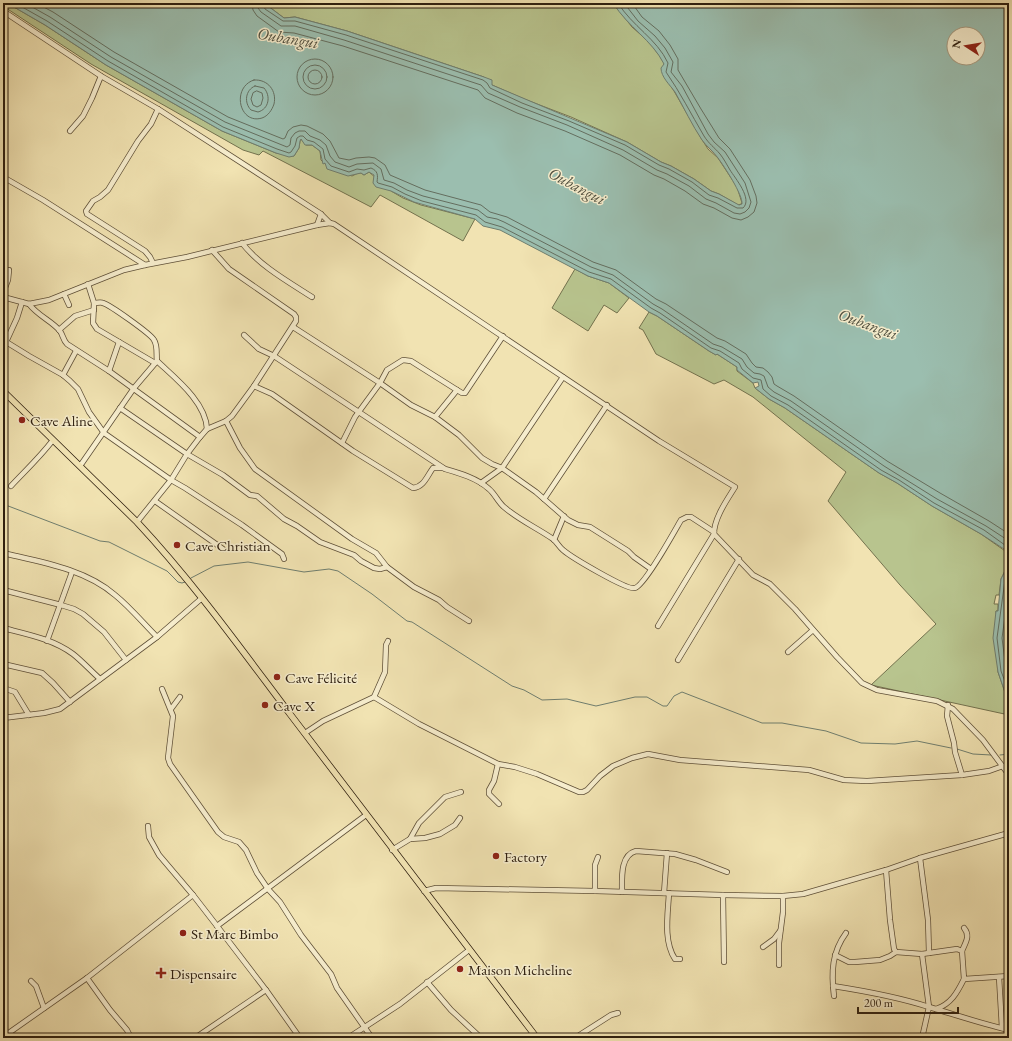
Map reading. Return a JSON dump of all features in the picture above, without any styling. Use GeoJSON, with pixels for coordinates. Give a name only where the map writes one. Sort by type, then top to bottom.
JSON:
{"type":"FeatureCollection","features":[{"type":"Feature","properties":{"kind":"main road"},"geometry":{"type":"LineString","coordinates":[[3,391],[158,544],[202,598],[392,850],[537,1038]]}},
{"type":"Feature","properties":{"kind":"street"},"geometry":{"type":"LineString","coordinates":[[3,11],[101,76],[158,109],[321,214],[330,223],[341,228],[659,441],[735,487],[718,518],[714,533],[658,626]]}},
{"type":"Feature","properties":{"kind":"street"},"geometry":{"type":"LineString","coordinates":[[70,131],[83,116],[101,76]]}},
{"type":"Feature","properties":{"kind":"street"},"geometry":{"type":"LineString","coordinates":[[153,263],[145,251],[87,214],[86,211],[93,200],[100,197],[108,190],[138,141],[151,124],[158,109]]}},
{"type":"Feature","properties":{"kind":"street"},"geometry":{"type":"LineString","coordinates":[[3,176],[5,181],[43,200],[145,265]]}},
{"type":"Feature","properties":{"kind":"street"},"geometry":{"type":"LineString","coordinates":[[317,225],[321,214]]}},
{"type":"Feature","properties":{"kind":"street"},"geometry":{"type":"LineString","coordinates":[[3,297],[29,304],[49,300],[124,270],[187,257],[330,223]]}},
{"type":"Feature","properties":{"kind":"street"},"geometry":{"type":"LineString","coordinates":[[242,243],[255,258],[279,276],[312,297]]}},
{"type":"Feature","properties":{"kind":"street"},"geometry":{"type":"LineString","coordinates":[[137,522],[171,480],[187,454],[207,429],[226,421],[232,416],[254,386],[296,321],[294,314],[229,269],[212,250]]}},
{"type":"Feature","properties":{"kind":"street"},"geometry":{"type":"LineString","coordinates":[[3,293],[8,280],[9,270]]}},
{"type":"Feature","properties":{"kind":"street"},"geometry":{"type":"LineString","coordinates":[[88,284],[94,303],[94,326],[119,342],[156,362],[182,385],[194,398],[203,413],[207,421],[207,429]]}},
{"type":"Feature","properties":{"kind":"street"},"geometry":{"type":"LineString","coordinates":[[64,294],[69,305]]}},
{"type":"Feature","properties":{"kind":"street"},"geometry":{"type":"LineString","coordinates":[[22,302],[18,318],[4,341],[63,375],[78,389],[89,412],[104,433],[171,480],[242,525],[282,554],[284,559]]}},
{"type":"Feature","properties":{"kind":"street"},"geometry":{"type":"LineString","coordinates":[[80,466],[134,388],[156,362],[156,344],[150,335],[110,306],[102,302],[94,303]]}},
{"type":"Feature","properties":{"kind":"street"},"geometry":{"type":"LineString","coordinates":[[29,304],[38,314],[59,330],[64,340],[76,351],[134,388],[200,437]]}},
{"type":"Feature","properties":{"kind":"street"},"geometry":{"type":"LineString","coordinates":[[59,330],[75,316],[94,310]]}},
{"type":"Feature","properties":{"kind":"street"},"geometry":{"type":"LineString","coordinates":[[293,327],[380,383],[411,405],[434,417],[459,435],[482,458],[502,468],[556,508],[564,516],[578,525],[590,527],[628,551],[651,569]]}},
{"type":"Feature","properties":{"kind":"street"},"geometry":{"type":"LineString","coordinates":[[244,335],[259,348],[361,412],[445,469]]}},
{"type":"Feature","properties":{"kind":"street"},"geometry":{"type":"LineString","coordinates":[[342,443],[355,417],[361,412],[387,370],[402,360],[412,361],[457,390],[465,393],[503,336]]}},
{"type":"Feature","properties":{"kind":"street"},"geometry":{"type":"LineString","coordinates":[[109,371],[119,342]]}},
{"type":"Feature","properties":{"kind":"street"},"geometry":{"type":"LineString","coordinates":[[63,375],[76,351]]}},
{"type":"Feature","properties":{"kind":"street"},"geometry":{"type":"LineString","coordinates":[[481,483],[502,468],[563,376]]}},
{"type":"Feature","properties":{"kind":"street"},"geometry":{"type":"LineString","coordinates":[[254,386],[272,394],[342,443],[413,488],[418,487],[423,483],[433,468],[445,469],[467,476],[481,483],[490,489],[502,506],[554,540],[563,550],[631,589],[636,588],[651,569],[681,520],[691,517],[714,533],[753,575],[770,584],[795,608],[837,657],[862,683],[877,690],[937,701],[948,705],[958,713],[983,740],[1009,775]]}},
{"type":"Feature","properties":{"kind":"street"},"geometry":{"type":"LineString","coordinates":[[434,417],[457,390]]}},
{"type":"Feature","properties":{"kind":"street"},"geometry":{"type":"LineString","coordinates":[[544,499],[607,406]]}},
{"type":"Feature","properties":{"kind":"street"},"geometry":{"type":"LineString","coordinates":[[120,408],[250,495],[257,496],[284,519],[320,542],[354,555],[361,561],[374,568],[380,569],[387,567]]}},
{"type":"Feature","properties":{"kind":"street"},"geometry":{"type":"LineString","coordinates":[[226,421],[240,448],[255,469],[352,539],[376,553],[387,567],[414,587],[439,600],[469,621]]}},
{"type":"Feature","properties":{"kind":"street"},"geometry":{"type":"LineString","coordinates":[[10,486],[40,456],[53,440]]}},
{"type":"Feature","properties":{"kind":"street"},"geometry":{"type":"LineString","coordinates":[[155,501],[223,549]]}},
{"type":"Feature","properties":{"kind":"street"},"geometry":{"type":"LineString","coordinates":[[554,540],[564,516]]}},
{"type":"Feature","properties":{"kind":"street"},"geometry":{"type":"LineString","coordinates":[[3,553],[40,562],[86,576],[115,594],[157,637]]}},
{"type":"Feature","properties":{"kind":"street"},"geometry":{"type":"LineString","coordinates":[[678,660],[739,559]]}},
{"type":"Feature","properties":{"kind":"street"},"geometry":{"type":"LineString","coordinates":[[47,640],[72,572]]}},
{"type":"Feature","properties":{"kind":"street"},"geometry":{"type":"LineString","coordinates":[[3,590],[74,609],[104,632],[126,660]]}},
{"type":"Feature","properties":{"kind":"street"},"geometry":{"type":"LineString","coordinates":[[3,718],[60,709],[157,637],[202,598]]}},
{"type":"Feature","properties":{"kind":"street"},"geometry":{"type":"LineString","coordinates":[[3,628],[47,640],[73,654],[100,679]]}},
{"type":"Feature","properties":{"kind":"street"},"geometry":{"type":"LineString","coordinates":[[788,652],[813,630]]}},
{"type":"Feature","properties":{"kind":"street"},"geometry":{"type":"LineString","coordinates":[[305,733],[324,721],[374,697],[385,672],[386,645],[388,641]]}},
{"type":"Feature","properties":{"kind":"street"},"geometry":{"type":"LineString","coordinates":[[3,664],[42,673],[70,702]]}},
{"type":"Feature","properties":{"kind":"street"},"geometry":{"type":"LineString","coordinates":[[3,688],[14,692],[21,700],[28,715]]}},
{"type":"Feature","properties":{"kind":"street"},"geometry":{"type":"LineString","coordinates":[[162,688],[171,709],[173,722],[168,758],[170,764],[218,832],[224,837],[239,842],[246,850],[257,873],[268,889],[280,902],[301,935],[331,974],[337,988],[372,1038]]}},
{"type":"Feature","properties":{"kind":"street"},"geometry":{"type":"LineString","coordinates":[[171,709],[180,697]]}},
{"type":"Feature","properties":{"kind":"street"},"geometry":{"type":"LineString","coordinates":[[374,697],[419,724],[498,764],[515,767],[537,774],[579,792],[584,792],[587,790],[605,771],[613,766],[632,758],[648,754],[680,760],[809,770],[844,780],[893,780],[962,775],[989,771],[1003,766]]}},
{"type":"Feature","properties":{"kind":"street"},"geometry":{"type":"LineString","coordinates":[[948,705],[947,716],[962,775]]}},
{"type":"Feature","properties":{"kind":"street"},"geometry":{"type":"LineString","coordinates":[[498,764],[489,794],[499,804]]}},
{"type":"Feature","properties":{"kind":"street"},"geometry":{"type":"LineString","coordinates":[[410,839],[419,823],[445,797],[461,792]]}},
{"type":"Feature","properties":{"kind":"street"},"geometry":{"type":"LineString","coordinates":[[217,926],[366,815]]}},
{"type":"Feature","properties":{"kind":"street"},"geometry":{"type":"LineString","coordinates":[[392,850],[410,839],[425,838],[440,834],[455,825],[460,818]]}},
{"type":"Feature","properties":{"kind":"street"},"geometry":{"type":"LineString","coordinates":[[148,826],[149,837],[159,855],[217,926],[266,990],[300,1038]]}},
{"type":"Feature","properties":{"kind":"street"},"geometry":{"type":"LineString","coordinates":[[424,891],[436,888],[594,890],[783,896],[803,894],[886,870],[920,858],[1009,833]]}},
{"type":"Feature","properties":{"kind":"street"},"geometry":{"type":"LineString","coordinates":[[622,892],[624,861],[631,852],[636,851],[656,854],[667,853],[696,860],[727,872]]}},
{"type":"Feature","properties":{"kind":"street"},"geometry":{"type":"LineString","coordinates":[[664,893],[667,853]]}},
{"type":"Feature","properties":{"kind":"street"},"geometry":{"type":"LineString","coordinates":[[594,890],[595,865],[598,857]]}},
{"type":"Feature","properties":{"kind":"street"},"geometry":{"type":"LineString","coordinates":[[920,858],[928,920],[929,953]]}},
{"type":"Feature","properties":{"kind":"street"},"geometry":{"type":"LineString","coordinates":[[886,870],[890,920],[894,949],[896,952]]}},
{"type":"Feature","properties":{"kind":"street"},"geometry":{"type":"LineString","coordinates":[[669,893],[668,936],[672,954],[675,959],[680,959]]}},
{"type":"Feature","properties":{"kind":"street"},"geometry":{"type":"LineString","coordinates":[[3,1037],[87,978],[193,895]]}},
{"type":"Feature","properties":{"kind":"street"},"geometry":{"type":"LineString","coordinates":[[723,895],[724,962]]}},
{"type":"Feature","properties":{"kind":"street"},"geometry":{"type":"LineString","coordinates":[[779,965],[783,896]]}},
{"type":"Feature","properties":{"kind":"street"},"geometry":{"type":"LineString","coordinates":[[936,1010],[954,998],[964,979],[962,951],[967,940],[966,931],[964,928]]}},
{"type":"Feature","properties":{"kind":"street"},"geometry":{"type":"LineString","coordinates":[[763,948],[780,931]]}},
{"type":"Feature","properties":{"kind":"street"},"geometry":{"type":"LineString","coordinates":[[834,996],[832,972],[835,955],[841,940],[846,933]]}},
{"type":"Feature","properties":{"kind":"street"},"geometry":{"type":"LineString","coordinates":[[835,955],[849,962],[855,962],[880,960],[896,952],[922,954],[957,949],[962,951]]}},
{"type":"Feature","properties":{"kind":"street"},"geometry":{"type":"LineString","coordinates":[[348,1038],[400,1004],[469,950]]}},
{"type":"Feature","properties":{"kind":"street"},"geometry":{"type":"LineString","coordinates":[[922,954],[929,1007],[922,1038]]}},
{"type":"Feature","properties":{"kind":"street"},"geometry":{"type":"LineString","coordinates":[[964,979],[1009,976]]}},
{"type":"Feature","properties":{"kind":"street"},"geometry":{"type":"LineString","coordinates":[[998,977],[1002,1028]]}},
{"type":"Feature","properties":{"kind":"street"},"geometry":{"type":"LineString","coordinates":[[87,978],[110,1010],[127,1030],[131,1038]]}},
{"type":"Feature","properties":{"kind":"street"},"geometry":{"type":"LineString","coordinates":[[31,981],[36,986],[44,1008]]}},
{"type":"Feature","properties":{"kind":"street"},"geometry":{"type":"LineString","coordinates":[[427,982],[451,1010],[481,1038]]}},
{"type":"Feature","properties":{"kind":"street"},"geometry":{"type":"LineString","coordinates":[[833,986],[876,994],[929,1007],[976,1022],[1009,1030]]}},
{"type":"Feature","properties":{"kind":"street"},"geometry":{"type":"LineString","coordinates":[[195,1038],[266,990]]}},
{"type":"Feature","properties":{"kind":"street"},"geometry":{"type":"LineString","coordinates":[[575,1038],[611,1015],[618,1013]]}},
{"type":"Feature","properties":{"kind":"green space"},"geometry":{"type":"Polygon","coordinates":[[[3,3],[7,3],[45,25],[106,65],[222,131],[276,153],[294,156],[299,148],[301,139],[306,145],[312,145],[320,151],[321,160],[326,165],[352,176],[358,173],[364,175],[369,172],[391,191],[403,198],[421,205],[475,219],[463,241],[380,195],[371,207],[263,151],[259,155],[243,150],[91,64],[3,6],[3,3]]]}},
{"type":"Feature","properties":{"kind":"green space"},"geometry":{"type":"Polygon","coordinates":[[[266,3],[613,3],[632,27],[649,42],[659,55],[664,63],[664,76],[708,149],[718,158],[737,187],[742,203],[738,205],[711,191],[694,179],[627,142],[571,117],[492,85],[484,77],[347,31],[295,17],[284,18],[266,3]]]}},
{"type":"Feature","properties":{"kind":"green space"},"geometry":{"type":"Polygon","coordinates":[[[575,269],[588,276],[609,283],[629,298],[617,313],[604,305],[588,331],[552,308],[575,269]]]}},
{"type":"Feature","properties":{"kind":"green space"},"geometry":{"type":"Polygon","coordinates":[[[649,312],[709,351],[716,355],[717,354],[737,367],[737,371],[753,383],[755,388],[769,399],[785,408],[879,473],[981,534],[1008,553],[1009,563],[1001,579],[999,595],[996,595],[994,604],[998,604],[998,611],[996,611],[998,672],[1009,704],[1009,715],[871,685],[936,624],[900,585],[828,501],[846,472],[753,397],[724,380],[714,384],[656,354],[643,330],[639,328],[649,312]]]}},
{"type":"Feature","properties":{"kind":"water","name":"Oubangui"},"geometry":{"type":"Polygon","coordinates":[[[7,3],[266,3],[284,18],[295,17],[347,31],[492,80],[492,85],[627,142],[694,179],[711,191],[739,205],[742,204],[742,200],[733,181],[718,158],[702,140],[675,92],[664,78],[661,68],[664,64],[659,55],[647,40],[619,12],[613,3],[1009,3],[1009,555],[1004,549],[981,534],[879,473],[785,408],[769,399],[755,388],[759,386],[758,382],[753,383],[737,370],[737,367],[717,354],[716,355],[709,351],[649,312],[609,283],[588,276],[500,230],[483,226],[475,219],[414,202],[391,191],[376,187],[373,183],[374,175],[369,172],[364,175],[361,173],[348,176],[327,169],[325,163],[323,164],[320,151],[312,145],[305,145],[301,139],[299,148],[294,156],[289,157],[222,131],[106,65],[45,25],[7,3]]]}},
{"type":"Feature","properties":{"kind":"water"},"geometry":{"type":"Polygon","coordinates":[[[1009,563],[1009,704],[998,672],[993,638],[996,611],[998,611],[1001,579],[1009,563]]]}},
{"type":"Feature","properties":{"kind":"waterway"},"geometry":{"type":"LineString","coordinates":[[3,504],[100,541],[109,542],[167,571],[178,582],[185,582]]}},
{"type":"Feature","properties":{"kind":"waterway"},"geometry":{"type":"LineString","coordinates":[[191,578],[214,566],[248,562],[304,572],[329,569],[338,571],[372,594],[407,621],[412,622],[512,686],[524,690],[542,700],[567,699],[596,706],[635,697],[647,697],[663,706],[667,706],[674,696],[682,692],[762,723],[782,723],[826,731],[861,743],[895,744],[917,741],[951,748]]}},
{"type":"Feature","properties":{"kind":"waterway"},"geometry":{"type":"LineString","coordinates":[[957,749],[973,754],[991,755]]}},
{"type":"Feature","properties":{"kind":"waterway"},"geometry":{"type":"LineString","coordinates":[[1000,755],[1009,754]]}},
{"type":"Feature","properties":{"kind":"place","name":"Cave Aline"},"geometry":{"type":"Point","coordinates":[22,420]}},
{"type":"Feature","properties":{"kind":"place","name":"Cave Christian"},"geometry":{"type":"Point","coordinates":[177,545]}},
{"type":"Feature","properties":{"kind":"place","name":"Cave Félicité"},"geometry":{"type":"Point","coordinates":[277,677]}},
{"type":"Feature","properties":{"kind":"place","name":"Cave X"},"geometry":{"type":"Point","coordinates":[265,705]}},
{"type":"Feature","properties":{"kind":"place","name":"Factory"},"geometry":{"type":"Point","coordinates":[496,856]}},
{"type":"Feature","properties":{"kind":"place","name":"St Marc Bimbo"},"geometry":{"type":"Point","coordinates":[183,933]}},
{"type":"Feature","properties":{"kind":"place","name":"Maison Micheline"},"geometry":{"type":"Point","coordinates":[460,969]}},
{"type":"Feature","properties":{"kind":"place","name":"Dispensaire"},"geometry":{"type":"Point","coordinates":[161,973]}}]}
